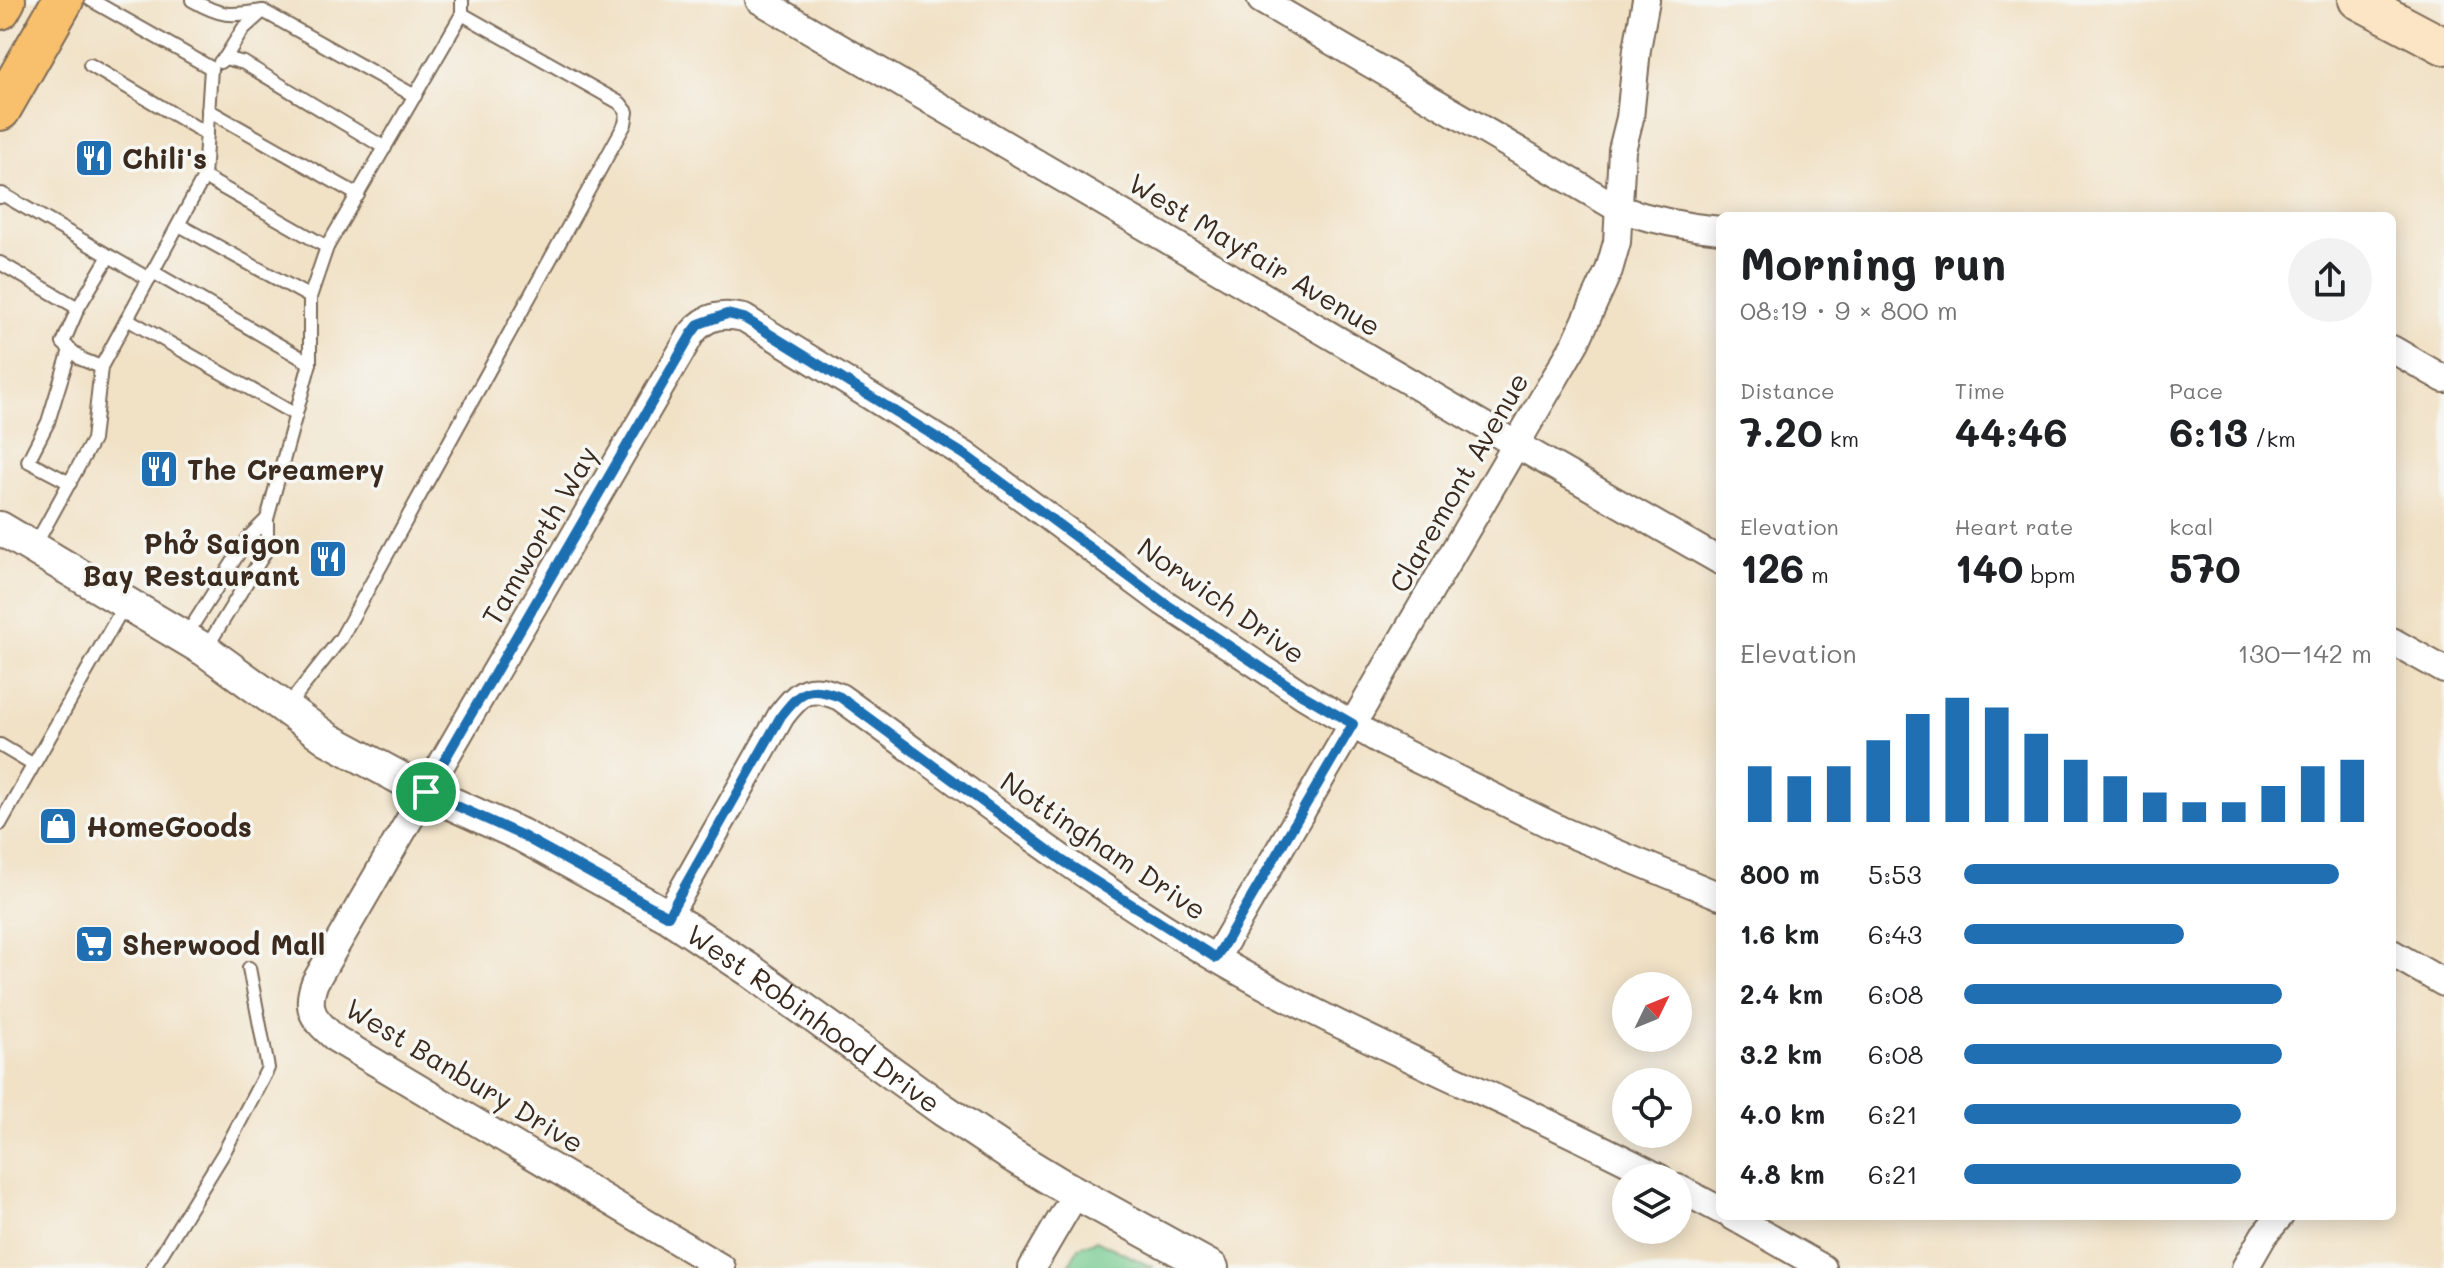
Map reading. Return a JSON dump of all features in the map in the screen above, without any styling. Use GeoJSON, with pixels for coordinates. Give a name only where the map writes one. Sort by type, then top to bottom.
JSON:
{"type":"FeatureCollection","features":[{"type":"Feature","properties":{"kind":"main road"},"geometry":{"type":"LineString","coordinates":[[0,9],[5,0]]}},
{"type":"Feature","properties":{"kind":"main road"},"geometry":{"type":"LineString","coordinates":[[0,110],[63,0]]}},
{"type":"Feature","properties":{"kind":"main road"},"geometry":{"type":"LineString","coordinates":[[2372,4],[2444,46]]}},
{"type":"Feature","properties":{"kind":"street","name":"West Mayfair Avenue"},"geometry":{"type":"LineString","coordinates":[[759,0],[1716,559]]}},
{"type":"Feature","properties":{"kind":"street"},"geometry":{"type":"LineString","coordinates":[[1261,0],[1619,209],[1653,220],[1716,230]]}},
{"type":"Feature","properties":{"kind":"street","name":"Claremont Avenue"},"geometry":{"type":"LineString","coordinates":[[1216,958],[1576,342],[1609,270],[1617,242],[1622,150],[1630,118],[1646,0]]}},
{"type":"Feature","properties":{"kind":"street","name":"Norwich Drive"},"geometry":{"type":"LineString","coordinates":[[714,317],[727,314],[744,318],[952,447],[1163,602],[1303,695],[1384,743],[1561,830],[1716,894]]}},
{"type":"Feature","properties":{"kind":"street","name":"Tamworth Way"},"geometry":{"type":"LineString","coordinates":[[426,792],[692,333],[699,324],[714,317]]}},
{"type":"Feature","properties":{"kind":"street"},"geometry":{"type":"LineString","coordinates":[[2396,351],[2444,379]]}},
{"type":"Feature","properties":{"kind":"street","name":"West Robinhood Drive"},"geometry":{"type":"LineString","coordinates":[[0,528],[195,644],[328,739],[426,792],[521,835],[668,916],[751,971],[942,1109],[1076,1193],[1212,1268]]}},
{"type":"Feature","properties":{"kind":"street"},"geometry":{"type":"LineString","coordinates":[[2396,643],[2444,670]]}},
{"type":"Feature","properties":{"kind":"street","name":"Nottingham Drive"},"geometry":{"type":"LineString","coordinates":[[668,916],[781,716],[793,700],[806,691],[822,690],[840,697],[1063,861],[1216,958],[1335,1023],[1506,1101],[1632,1164]]}},
{"type":"Feature","properties":{"kind":"street","name":"West Banbury Drive"},"geometry":{"type":"LineString","coordinates":[[426,792],[315,982],[310,997],[311,1011],[318,1023],[336,1039],[722,1268]]}},
{"type":"Feature","properties":{"kind":"street"},"geometry":{"type":"LineString","coordinates":[[2396,955],[2444,983]]}},
{"type":"Feature","properties":{"kind":"street"},"geometry":{"type":"LineString","coordinates":[[1032,1268],[1076,1193]]}},
{"type":"Feature","properties":{"kind":"street"},"geometry":{"type":"LineString","coordinates":[[1692,1195],[1716,1208]]}},
{"type":"Feature","properties":{"kind":"street"},"geometry":{"type":"LineString","coordinates":[[1739,1220],[1823,1268]]}},
{"type":"Feature","properties":{"kind":"street"},"geometry":{"type":"LineString","coordinates":[[2245,1268],[2277,1220]]}},
{"type":"Feature","properties":{"kind":"lane"},"geometry":{"type":"LineString","coordinates":[[91,0],[211,68]]}},
{"type":"Feature","properties":{"kind":"lane"},"geometry":{"type":"LineString","coordinates":[[192,0],[216,13],[232,16],[263,11]]}},
{"type":"Feature","properties":{"kind":"lane"},"geometry":{"type":"LineString","coordinates":[[253,0],[263,11],[415,96]]}},
{"type":"Feature","properties":{"kind":"lane"},"geometry":{"type":"LineString","coordinates":[[195,644],[267,549],[267,519],[310,363],[310,297],[327,247],[462,14],[462,0]]}},
{"type":"Feature","properties":{"kind":"lane"},"geometry":{"type":"LineString","coordinates":[[211,68],[225,58],[243,29],[263,11]]}},
{"type":"Feature","properties":{"kind":"lane"},"geometry":{"type":"LineString","coordinates":[[285,709],[341,638],[625,124],[627,112],[620,103],[462,14]]}},
{"type":"Feature","properties":{"kind":"lane"},"geometry":{"type":"LineString","coordinates":[[225,58],[244,63],[385,148]]}},
{"type":"Feature","properties":{"kind":"lane"},"geometry":{"type":"LineString","coordinates":[[90,65],[207,134]]}},
{"type":"Feature","properties":{"kind":"lane"},"geometry":{"type":"LineString","coordinates":[[34,547],[93,440],[101,367],[204,177],[211,68]]}},
{"type":"Feature","properties":{"kind":"lane"},"geometry":{"type":"LineString","coordinates":[[208,110],[358,195]]}},
{"type":"Feature","properties":{"kind":"lane"},"geometry":{"type":"LineString","coordinates":[[204,177],[327,247]]}},
{"type":"Feature","properties":{"kind":"lane"},"geometry":{"type":"LineString","coordinates":[[0,197],[2,194],[109,256],[310,363]]}},
{"type":"Feature","properties":{"kind":"lane"},"geometry":{"type":"LineString","coordinates":[[179,225],[310,297]]}},
{"type":"Feature","properties":{"kind":"lane"},"geometry":{"type":"LineString","coordinates":[[70,483],[28,461],[48,422],[78,308],[109,256]]}},
{"type":"Feature","properties":{"kind":"lane"},"geometry":{"type":"LineString","coordinates":[[0,263],[78,308]]}},
{"type":"Feature","properties":{"kind":"lane"},"geometry":{"type":"LineString","coordinates":[[127,319],[296,415]]}},
{"type":"Feature","properties":{"kind":"lane"},"geometry":{"type":"LineString","coordinates":[[66,347],[81,359],[101,367]]}},
{"type":"Feature","properties":{"kind":"lane"},"geometry":{"type":"LineString","coordinates":[[195,644],[249,537],[267,519]]}},
{"type":"Feature","properties":{"kind":"lane"},"geometry":{"type":"LineString","coordinates":[[0,824],[127,601]]}},
{"type":"Feature","properties":{"kind":"lane"},"geometry":{"type":"LineString","coordinates":[[0,745],[32,764]]}},
{"type":"Feature","properties":{"kind":"lane"},"geometry":{"type":"LineString","coordinates":[[153,1268],[223,1154],[268,1068],[249,968]]}},
{"type":"Feature","properties":{"kind":"green space"},"geometry":{"type":"Polygon","coordinates":[[[1096,1240],[1154,1268],[1067,1268],[1079,1247],[1096,1240]]]}},
{"type":"Feature","properties":{"kind":"place","name":"Chili's"},"geometry":{"type":"Point","coordinates":[94,158]}},
{"type":"Feature","properties":{"kind":"place","name":"The Creamery"},"geometry":{"type":"Point","coordinates":[159,469]}},
{"type":"Feature","properties":{"kind":"place","name":"Phở Saigon Bay Restaurant"},"geometry":{"type":"Point","coordinates":[328,559]}},
{"type":"Feature","properties":{"kind":"place","name":"HomeGoods"},"geometry":{"type":"Point","coordinates":[58,826]}},
{"type":"Feature","properties":{"kind":"place","name":"Sherwood Mall"},"geometry":{"type":"Point","coordinates":[94,944]}},
{"type":"Feature","properties":{"kind":"route"},"geometry":{"type":"LineString","coordinates":[[727,314],[744,318],[965,455],[1163,602],[1303,695],[1353,724],[1216,958],[1063,861],[840,697],[822,690],[806,691],[793,700],[781,716],[668,916],[521,835],[426,792],[692,333],[699,324],[727,314]]}}]}
